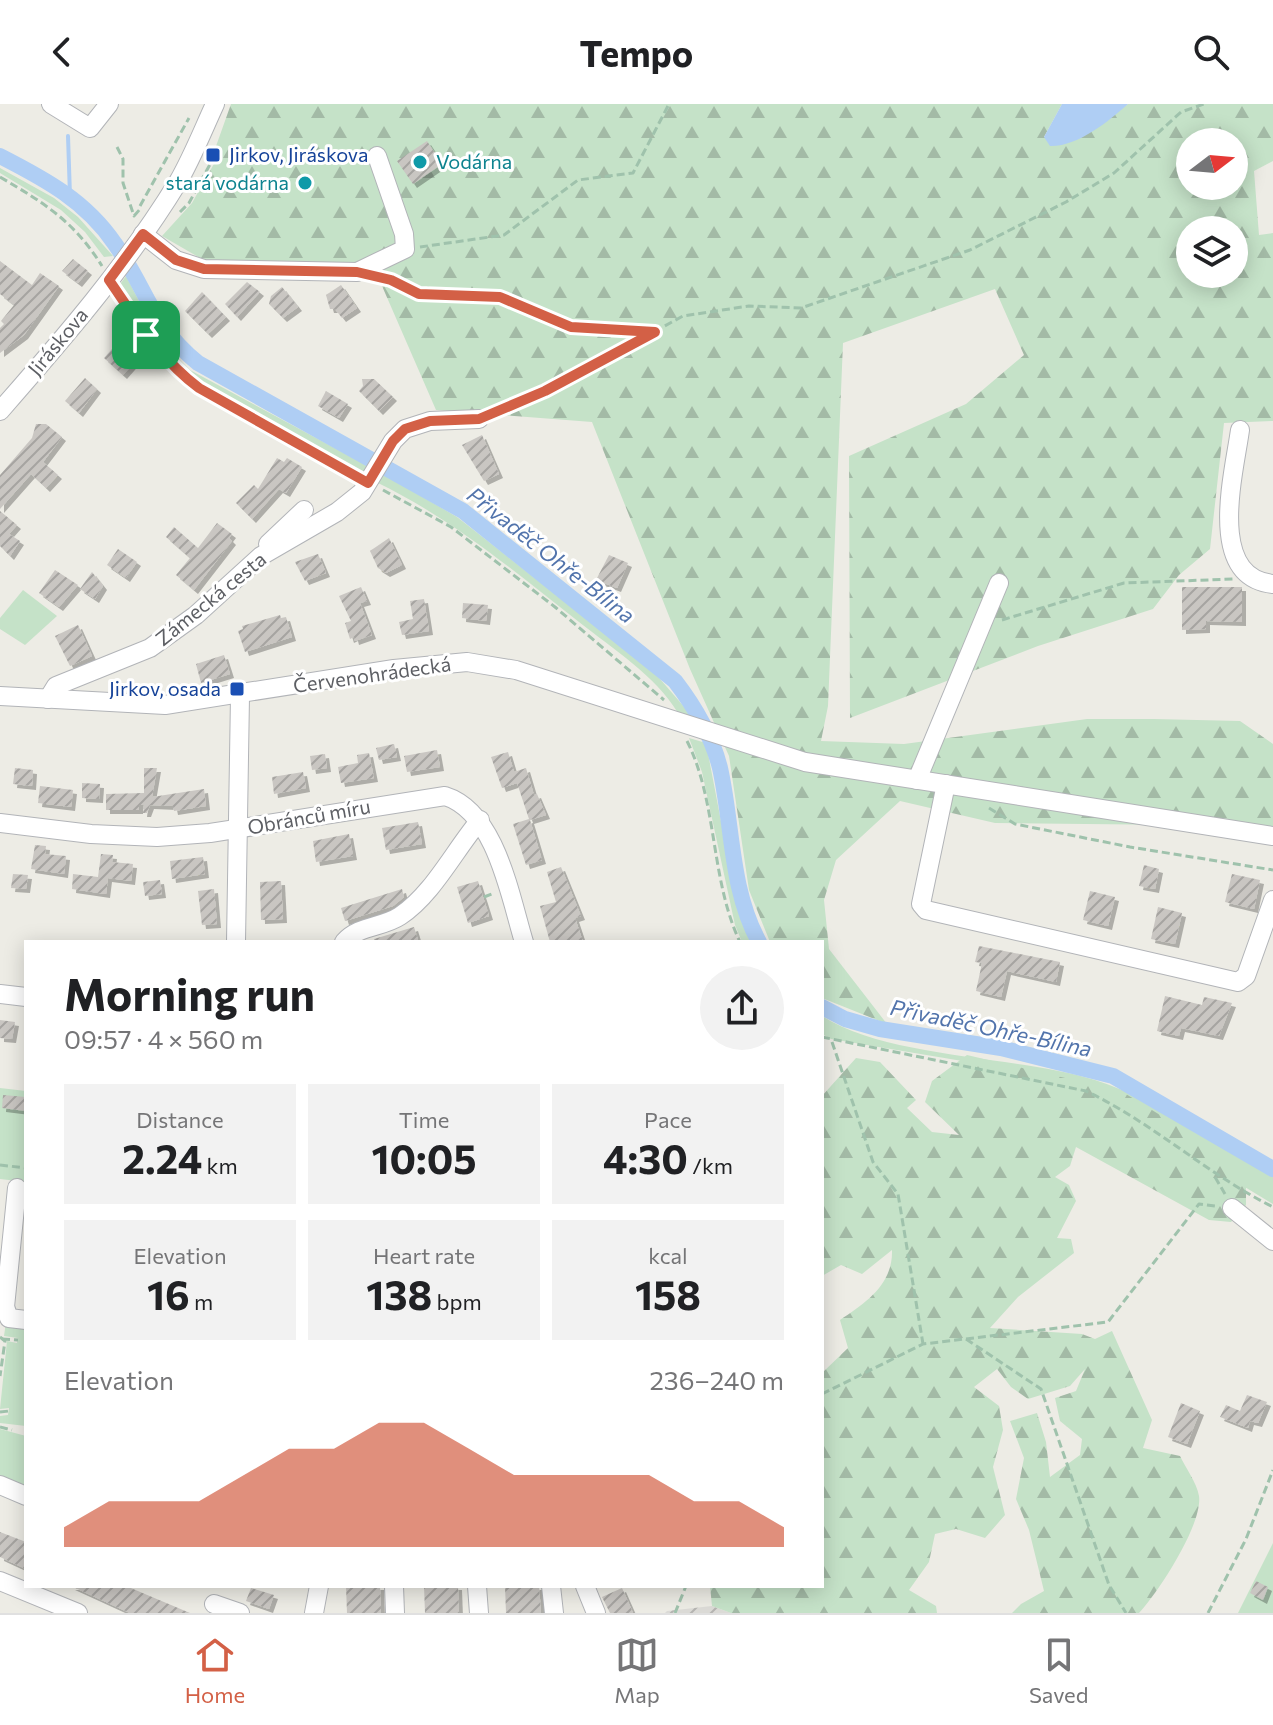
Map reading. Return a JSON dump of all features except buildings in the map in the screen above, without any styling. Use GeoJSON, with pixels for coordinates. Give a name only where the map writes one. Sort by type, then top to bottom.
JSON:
{"type":"FeatureCollection","features":[{"type":"Feature","properties":{"kind":"street"},"geometry":{"type":"LineString","coordinates":[[51,104],[90,128],[109,104]]}},
{"type":"Feature","properties":{"kind":"street","name":"Jiráskova"},"geometry":{"type":"LineString","coordinates":[[0,411],[111,278],[141,236],[180,179],[215,104]]}},
{"type":"Feature","properties":{"kind":"street"},"geometry":{"type":"LineString","coordinates":[[141,236],[176,260],[204,269],[357,272],[405,249],[404,234],[377,156]]}},
{"type":"Feature","properties":{"kind":"street","name":"Zámecká cesta"},"geometry":{"type":"LineString","coordinates":[[48,699],[56,686],[150,648],[196,615],[261,556],[337,512],[369,482],[387,450],[405,429],[417,423],[479,419]]}},
{"type":"Feature","properties":{"kind":"street"},"geometry":{"type":"LineString","coordinates":[[1240,430],[1229,519],[1232,551],[1241,568],[1253,578],[1273,584]]}},
{"type":"Feature","properties":{"kind":"street"},"geometry":{"type":"LineString","coordinates":[[261,556],[265,547],[304,510]]}},
{"type":"Feature","properties":{"kind":"street"},"geometry":{"type":"LineString","coordinates":[[917,780],[999,583]]}},
{"type":"Feature","properties":{"kind":"street","name":"Červenohrádecká"},"geometry":{"type":"LineString","coordinates":[[0,696],[165,705],[240,696],[394,669],[467,662],[516,670],[805,762],[1273,836]]}},
{"type":"Feature","properties":{"kind":"street"},"geometry":{"type":"LineString","coordinates":[[236,940],[240,696]]}},
{"type":"Feature","properties":{"kind":"street"},"geometry":{"type":"LineString","coordinates":[[946,784],[921,904],[926,910],[1238,982],[1246,976],[1273,900]]}},
{"type":"Feature","properties":{"kind":"street","name":"Obránců míru"},"geometry":{"type":"LineString","coordinates":[[0,823],[91,834],[157,837],[238,829],[434,796],[457,800],[480,820]]}},
{"type":"Feature","properties":{"kind":"street"},"geometry":{"type":"LineString","coordinates":[[346,940],[356,931],[397,918],[416,903],[480,820],[489,837],[523,940]]}},
{"type":"Feature","properties":{"kind":"street"},"geometry":{"type":"LineString","coordinates":[[0,994],[24,997]]}},
{"type":"Feature","properties":{"kind":"street"},"geometry":{"type":"LineString","coordinates":[[14,1188],[2,1300],[9,1318],[24,1320]]}},
{"type":"Feature","properties":{"kind":"street"},"geometry":{"type":"LineString","coordinates":[[1232,1208],[1273,1241]]}},
{"type":"Feature","properties":{"kind":"street"},"geometry":{"type":"LineString","coordinates":[[0,1485],[24,1495]]}},
{"type":"Feature","properties":{"kind":"street"},"geometry":{"type":"LineString","coordinates":[[0,1581],[78,1613]]}},
{"type":"Feature","properties":{"kind":"street"},"geometry":{"type":"LineString","coordinates":[[314,1613],[319,1588]]}},
{"type":"Feature","properties":{"kind":"street"},"geometry":{"type":"LineString","coordinates":[[394,1588],[395,1613]]}},
{"type":"Feature","properties":{"kind":"street"},"geometry":{"type":"LineString","coordinates":[[477,1588],[479,1613]]}},
{"type":"Feature","properties":{"kind":"street"},"geometry":{"type":"LineString","coordinates":[[551,1588],[554,1613]]}},
{"type":"Feature","properties":{"kind":"street"},"geometry":{"type":"LineString","coordinates":[[586,1588],[596,1613]]}},
{"type":"Feature","properties":{"kind":"street"},"geometry":{"type":"LineString","coordinates":[[213,1601],[240,1613]]}},
{"type":"Feature","properties":{"kind":"path"},"geometry":{"type":"LineString","coordinates":[[405,249],[504,235],[578,180],[633,173],[669,104]]}},
{"type":"Feature","properties":{"kind":"path"},"geometry":{"type":"LineString","coordinates":[[479,419],[545,391],[683,316],[749,306],[801,308],[970,250],[1066,202],[1114,173],[1181,112],[1204,104]]}},
{"type":"Feature","properties":{"kind":"path"},"geometry":{"type":"LineString","coordinates":[[139,207],[193,111]]}},
{"type":"Feature","properties":{"kind":"path"},"geometry":{"type":"LineString","coordinates":[[117,147],[123,159],[123,183]]}},
{"type":"Feature","properties":{"kind":"path"},"geometry":{"type":"LineString","coordinates":[[173,218],[189,203],[214,157]]}},
{"type":"Feature","properties":{"kind":"path"},"geometry":{"type":"LineString","coordinates":[[0,177],[58,212],[86,241],[123,300],[176,371],[199,388],[403,499],[463,536],[655,690],[680,723],[700,778],[726,904],[739,940]]}},
{"type":"Feature","properties":{"kind":"path"},"geometry":{"type":"LineString","coordinates":[[357,272],[391,280],[419,294],[500,297],[571,327],[655,332]]}},
{"type":"Feature","properties":{"kind":"path"},"geometry":{"type":"LineString","coordinates":[[982,627],[1124,583],[1253,578]]}},
{"type":"Feature","properties":{"kind":"path"},"geometry":{"type":"LineString","coordinates":[[987,807],[1015,824],[1130,847],[1273,870]]}},
{"type":"Feature","properties":{"kind":"path"},"geometry":{"type":"LineString","coordinates":[[484,897],[498,892]]}},
{"type":"Feature","properties":{"kind":"path"},"geometry":{"type":"LineString","coordinates":[[824,1038],[1086,1091],[1125,1109],[1213,1173],[1273,1207]]}},
{"type":"Feature","properties":{"kind":"path"},"geometry":{"type":"LineString","coordinates":[[832,1042],[873,1162],[898,1194],[923,1344]]}},
{"type":"Feature","properties":{"kind":"path"},"geometry":{"type":"LineString","coordinates":[[0,1165],[24,1168]]}},
{"type":"Feature","properties":{"kind":"path"},"geometry":{"type":"LineString","coordinates":[[1213,1173],[1232,1208]]}},
{"type":"Feature","properties":{"kind":"path"},"geometry":{"type":"LineString","coordinates":[[824,1393],[923,1344],[1108,1322],[1199,1204],[1232,1208]]}},
{"type":"Feature","properties":{"kind":"path"},"geometry":{"type":"LineString","coordinates":[[0,1376],[1,1338],[18,1340]]}},
{"type":"Feature","properties":{"kind":"path"},"geometry":{"type":"LineString","coordinates":[[966,1339],[1041,1389],[1109,1585],[1126,1613]]}},
{"type":"Feature","properties":{"kind":"path"},"geometry":{"type":"LineString","coordinates":[[0,1412],[9,1411]]}},
{"type":"Feature","properties":{"kind":"path"},"geometry":{"type":"LineString","coordinates":[[0,1427],[12,1430]]}},
{"type":"Feature","properties":{"kind":"path"},"geometry":{"type":"LineString","coordinates":[[1208,1613],[1246,1539],[1273,1470]]}},
{"type":"Feature","properties":{"kind":"path"},"geometry":{"type":"LineString","coordinates":[[675,1613],[685,1588]]}},
{"type":"Feature","properties":{"kind":"shaded area"},"geometry":{"type":"Polygon","coordinates":[[[712,1606],[731,1613],[665,1613],[667,1611],[712,1606]]]}},
{"type":"Feature","properties":{"kind":"green space"},"geometry":{"type":"Polygon","coordinates":[[[231,104],[1062,104],[1044,137],[1082,136],[1128,104],[1273,104],[1273,161],[1254,171],[1259,235],[1273,233],[1273,421],[1224,423],[1210,549],[1179,575],[1153,609],[1038,646],[850,718],[849,456],[966,404],[1024,355],[995,289],[843,343],[828,706],[821,741],[904,744],[1087,719],[1240,721],[1273,744],[1273,826],[995,823],[900,801],[836,860],[824,900],[829,949],[887,1024],[824,999],[824,940],[769,940],[749,890],[729,756],[690,669],[592,422],[436,410],[372,263],[207,262],[162,236],[192,203],[220,153],[215,149],[231,104]]]}},
{"type":"Feature","properties":{"kind":"green space"},"geometry":{"type":"Polygon","coordinates":[[[0,168],[54,198],[78,217],[113,256],[104,257],[85,232],[61,210],[0,173],[0,168]]]}},
{"type":"Feature","properties":{"kind":"green space"},"geometry":{"type":"Polygon","coordinates":[[[126,276],[160,341],[190,370],[370,467],[365,476],[241,410],[194,380],[165,354],[137,317],[118,287],[126,276]]]}},
{"type":"Feature","properties":{"kind":"green space"},"geometry":{"type":"Polygon","coordinates":[[[382,473],[457,517],[489,542],[654,672],[692,716],[678,713],[669,699],[633,663],[481,546],[404,496],[376,482],[382,473]]]}},
{"type":"Feature","properties":{"kind":"green space"},"geometry":{"type":"Polygon","coordinates":[[[23,590],[57,616],[25,645],[0,629],[0,618],[23,590]]]}},
{"type":"Feature","properties":{"kind":"green space"},"geometry":{"type":"Polygon","coordinates":[[[689,738],[706,743],[738,910],[751,940],[741,940],[735,925],[702,772],[689,738]]]}},
{"type":"Feature","properties":{"kind":"green space"},"geometry":{"type":"Polygon","coordinates":[[[824,1017],[882,1041],[1095,1080],[1142,1099],[1187,1123],[1273,1176],[1273,1204],[1220,1172],[1004,1068],[831,1039],[824,1035],[824,1017]]]}},
{"type":"Feature","properties":{"kind":"green space"},"geometry":{"type":"Polygon","coordinates":[[[967,1055],[1121,1091],[1225,1155],[1246,1180],[1246,1205],[1231,1222],[1209,1220],[1076,1147],[1070,1166],[1055,1177],[1069,1185],[1076,1201],[1057,1238],[1071,1239],[1074,1253],[1018,1297],[990,1328],[1082,1334],[1095,1339],[1112,1331],[1152,1420],[1143,1448],[1180,1456],[1198,1491],[1198,1508],[1187,1540],[1167,1575],[1139,1613],[1012,1613],[1044,1591],[1029,1530],[1016,1499],[1024,1458],[1010,1421],[1037,1413],[1046,1442],[1050,1477],[1080,1455],[1082,1439],[1060,1421],[1055,1398],[1076,1391],[1085,1369],[1070,1386],[1028,1399],[1011,1387],[997,1369],[974,1387],[999,1406],[1003,1430],[993,1467],[1005,1515],[985,1538],[956,1529],[935,1534],[929,1562],[909,1590],[936,1606],[937,1613],[731,1613],[712,1606],[710,1588],[824,1588],[824,1371],[848,1348],[840,1320],[869,1299],[883,1282],[892,1250],[862,1274],[841,1265],[824,1275],[824,1094],[856,1058],[880,1062],[916,1100],[907,1108],[932,1132],[959,1135],[925,1102],[932,1081],[967,1055]]]}},
{"type":"Feature","properties":{"kind":"green space"},"geometry":{"type":"Polygon","coordinates":[[[0,1088],[24,1091],[24,1182],[0,1179],[0,1088]]]}},
{"type":"Feature","properties":{"kind":"green space"},"geometry":{"type":"Polygon","coordinates":[[[6,1322],[24,1325],[24,1426],[0,1423],[0,1416],[8,1415],[9,1408],[0,1409],[7,1341],[17,1343],[18,1338],[4,1336],[6,1322]]]}},
{"type":"Feature","properties":{"kind":"green space"},"geometry":{"type":"Polygon","coordinates":[[[0,1429],[24,1435],[24,1490],[0,1479],[0,1429]]]}},
{"type":"Feature","properties":{"kind":"green space"},"geometry":{"type":"Polygon","coordinates":[[[1273,1543],[1273,1613],[1238,1613],[1273,1543]]]}},
{"type":"Feature","properties":{"kind":"water"},"geometry":{"type":"Polygon","coordinates":[[[1062,104],[1128,104],[1082,138],[1050,146],[1044,137],[1062,104]]]}},
{"type":"Feature","properties":{"kind":"waterway"},"geometry":{"type":"LineString","coordinates":[[68,136],[70,196]]}},
{"type":"Feature","properties":{"kind":"waterway","name":"Přivaděč Ohře-Bílina"},"geometry":{"type":"LineString","coordinates":[[0,156],[49,183],[91,215],[126,260],[170,335],[198,363],[463,511],[675,681],[702,722],[717,756],[737,879],[742,901],[758,940]]}},
{"type":"Feature","properties":{"kind":"waterway","name":"Přivaděč Ohře-Bílina"},"geometry":{"type":"LineString","coordinates":[[824,1008],[845,1019],[880,1029],[1001,1048],[1113,1076],[1273,1169]]}},
{"type":"Feature","properties":{"kind":"place","name":"Jirkov, Jiráskova"},"geometry":{"type":"Point","coordinates":[213,155]}},
{"type":"Feature","properties":{"kind":"place","name":"Vodárna"},"geometry":{"type":"Point","coordinates":[420,162]}},
{"type":"Feature","properties":{"kind":"place","name":"stará vodárna"},"geometry":{"type":"Point","coordinates":[305,183]}},
{"type":"Feature","properties":{"kind":"place","name":"Jirkov, osada"},"geometry":{"type":"Point","coordinates":[237,689]}},
{"type":"Feature","properties":{"kind":"route"},"geometry":{"type":"LineString","coordinates":[[143,234],[176,260],[204,269],[357,272],[391,280],[419,294],[500,297],[571,327],[655,332],[545,391],[479,419],[430,421],[405,429],[393,441],[368,483],[199,388],[176,371],[146,335],[109,280],[143,234]]}}]}
